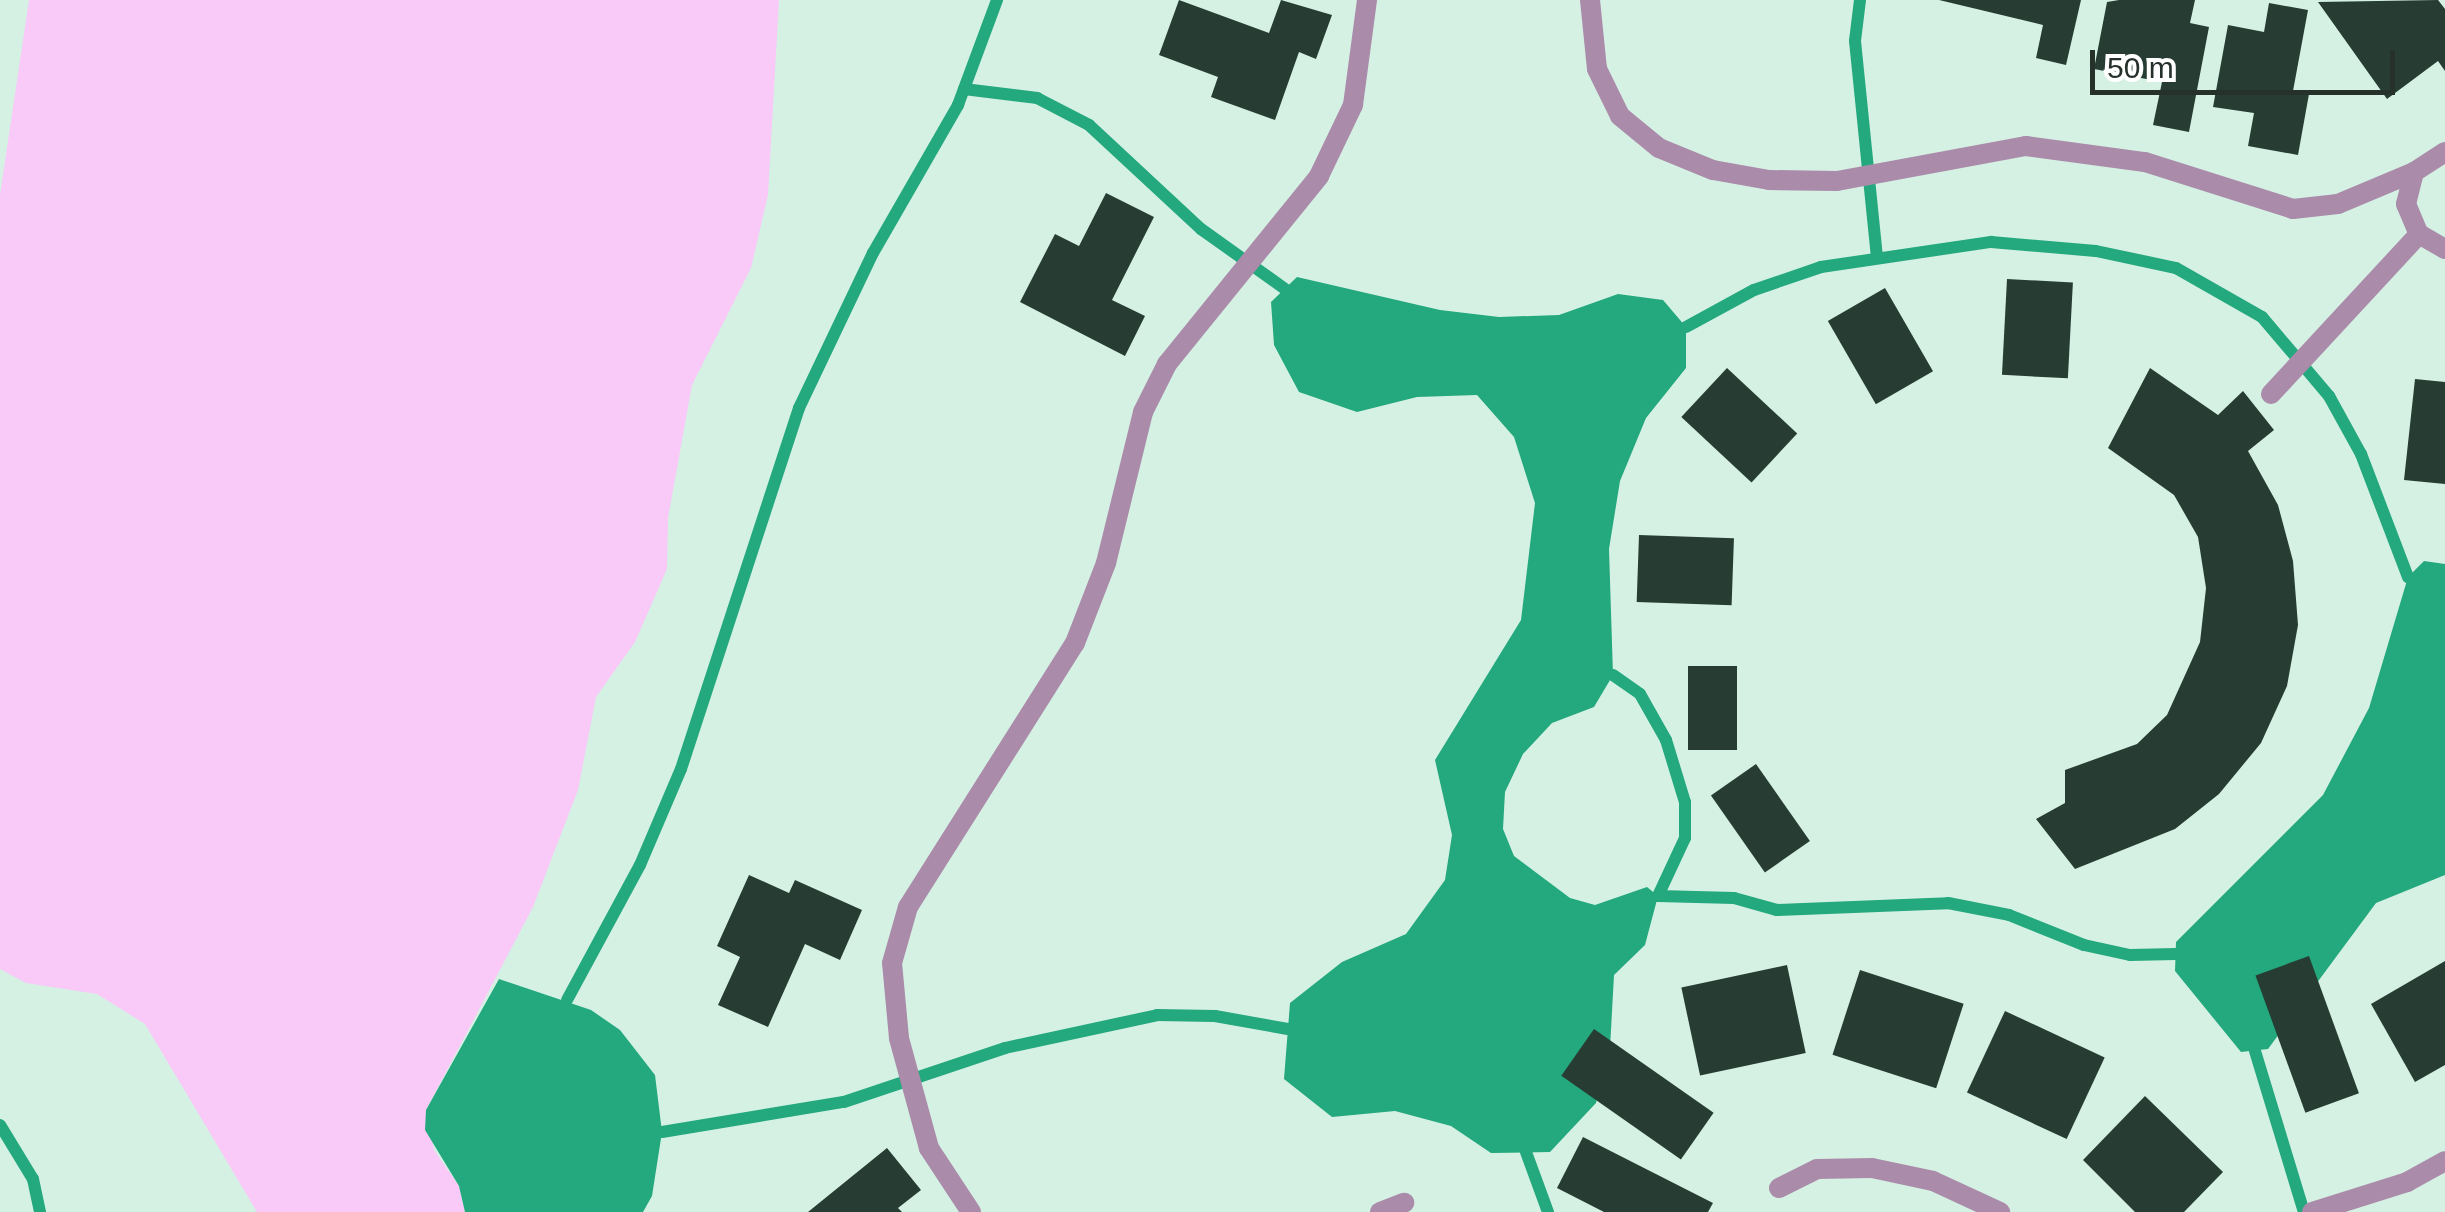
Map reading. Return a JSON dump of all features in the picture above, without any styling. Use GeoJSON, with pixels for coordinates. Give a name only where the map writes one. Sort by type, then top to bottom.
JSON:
{"type":"FeatureCollection","features":[{"type":"Feature","properties":{"kind":"lane"},"geometry":{"type":"LineString","coordinates":[[971,1212],[929,1148],[903,1054],[892,963],[908,907],[1074,643],[1106,564],[1143,412],[1166,364],[1319,176],[1353,105],[1368,0]]}},
{"type":"Feature","properties":{"kind":"lane"},"geometry":{"type":"LineString","coordinates":[[1590,0],[1597,68],[1620,116],[1659,148],[1713,170],[1769,180],[1842,180],[2026,146],[2086,152],[2182,170],[2293,209],[2338,204],[2414,172],[2445,152]]}},
{"type":"Feature","properties":{"kind":"lane"},"geometry":{"type":"LineString","coordinates":[[2414,172],[2406,204],[2419,234],[2445,249]]}},
{"type":"Feature","properties":{"kind":"lane"},"geometry":{"type":"LineString","coordinates":[[2276,388],[2419,234]]}},
{"type":"Feature","properties":{"kind":"lane"},"geometry":{"type":"LineString","coordinates":[[2321,1209],[2407,1182],[2445,1160]]}},
{"type":"Feature","properties":{"kind":"lane"},"geometry":{"type":"LineString","coordinates":[[1778,1188],[1817,1169],[1872,1168],[1933,1181],[2000,1212]]}},
{"type":"Feature","properties":{"kind":"lane"},"geometry":{"type":"LineString","coordinates":[[1380,1212],[1404,1203]]}},
{"type":"Feature","properties":{"kind":"shaded area"},"geometry":{"type":"Polygon","coordinates":[[[29,0],[779,0],[768,195],[751,268],[692,385],[668,518],[667,569],[635,642],[596,697],[578,790],[533,907],[426,1110],[434,1150],[459,1186],[465,1212],[257,1212],[145,1024],[97,994],[26,983],[0,969],[0,195],[29,0]]]}},
{"type":"Feature","properties":{"kind":"shaded area"},"geometry":{"type":"Polygon","coordinates":[[[1297,277],[1440,310],[1499,317],[1559,315],[1618,294],[1663,300],[1686,327],[1686,368],[1646,418],[1620,481],[1609,549],[1613,675],[1594,707],[1552,723],[1523,754],[1505,792],[1503,829],[1514,856],[1570,898],[1595,905],[1647,887],[1658,896],[1645,945],[1614,975],[1610,1048],[1596,1103],[1550,1152],[1491,1153],[1451,1126],[1395,1111],[1332,1117],[1284,1079],[1290,1003],[1342,962],[1406,934],[1445,880],[1452,835],[1435,760],[1521,620],[1535,503],[1514,437],[1477,395],[1417,397],[1357,412],[1299,392],[1274,345],[1271,302],[1297,277]]]}},
{"type":"Feature","properties":{"kind":"shaded area"},"geometry":{"type":"Polygon","coordinates":[[[2424,561],[2445,564],[2445,875],[2376,903],[2268,1049],[2241,1052],[2175,971],[2176,942],[2323,795],[2369,708],[2408,577],[2424,561]]]}},
{"type":"Feature","properties":{"kind":"shaded area"},"geometry":{"type":"Polygon","coordinates":[[[499,979],[591,1010],[620,1030],[655,1075],[662,1132],[652,1196],[643,1212],[465,1212],[459,1186],[425,1130],[426,1110],[499,979]]]}},
{"type":"Feature","properties":{"kind":"building"},"geometry":{"type":"Polygon","coordinates":[[[1179,0],[1269,33],[1281,0],[1332,15],[1316,59],[1299,52],[1275,120],[1211,97],[1218,77],[1159,55],[1179,0]]]}},
{"type":"Feature","properties":{"kind":"building"},"geometry":{"type":"Polygon","coordinates":[[[1939,0],[2081,0],[2066,65],[2036,58],[2043,25],[1939,0]]]}},
{"type":"Feature","properties":{"kind":"building"},"geometry":{"type":"Polygon","coordinates":[[[2195,0],[2190,23],[2209,27],[2189,132],[2153,125],[2162,82],[2094,69],[2107,2],[2195,0]]]}},
{"type":"Feature","properties":{"kind":"building"},"geometry":{"type":"Polygon","coordinates":[[[2438,0],[2445,9],[2445,71],[2438,61],[2387,99],[2318,2],[2438,0]]]}},
{"type":"Feature","properties":{"kind":"building"},"geometry":{"type":"Polygon","coordinates":[[[2269,3],[2308,10],[2293,91],[2309,94],[2298,155],[2248,146],[2254,113],[2213,107],[2228,25],[2264,32],[2269,3]]]}},
{"type":"Feature","properties":{"kind":"building"},"geometry":{"type":"Polygon","coordinates":[[[1106,193],[1154,217],[1112,300],[1145,316],[1125,356],[1020,302],[1055,234],[1079,246],[1106,193]]]}},
{"type":"Feature","properties":{"kind":"building"},"geometry":{"type":"Polygon","coordinates":[[[2007,279],[2073,282],[2068,378],[2002,375],[2007,279]]]}},
{"type":"Feature","properties":{"kind":"building"},"geometry":{"type":"Polygon","coordinates":[[[1885,288],[1933,371],[1876,404],[1828,321],[1885,288]]]}},
{"type":"Feature","properties":{"kind":"building"},"geometry":{"type":"Polygon","coordinates":[[[1727,368],[1797,433],[1752,482],[1681,417],[1727,368]]]}},
{"type":"Feature","properties":{"kind":"building"},"geometry":{"type":"Polygon","coordinates":[[[2150,368],[2218,415],[2243,391],[2274,430],[2248,451],[2278,505],[2293,561],[2298,625],[2287,686],[2261,743],[2219,794],[2175,829],[2075,869],[2036,819],[2065,803],[2065,770],[2137,744],[2167,715],[2200,642],[2206,588],[2198,537],[2174,495],[2108,448],[2150,368]]]}},
{"type":"Feature","properties":{"kind":"building"},"geometry":{"type":"Polygon","coordinates":[[[2415,379],[2445,382],[2445,484],[2404,480],[2415,379]]]}},
{"type":"Feature","properties":{"kind":"building"},"geometry":{"type":"Polygon","coordinates":[[[1639,535],[1734,538],[1732,605],[1637,602],[1639,535]]]}},
{"type":"Feature","properties":{"kind":"building"},"geometry":{"type":"Polygon","coordinates":[[[1688,666],[1737,666],[1737,750],[1688,750],[1688,666]]]}},
{"type":"Feature","properties":{"kind":"building"},"geometry":{"type":"Polygon","coordinates":[[[1756,764],[1810,841],[1765,873],[1711,796],[1756,764]]]}},
{"type":"Feature","properties":{"kind":"building"},"geometry":{"type":"Polygon","coordinates":[[[749,875],[789,893],[795,880],[862,910],[840,960],[805,944],[768,1027],[718,1005],[740,957],[717,946],[749,875]]]}},
{"type":"Feature","properties":{"kind":"building"},"geometry":{"type":"Polygon","coordinates":[[[2309,956],[2359,1093],[2305,1113],[2255,975],[2309,956]]]}},
{"type":"Feature","properties":{"kind":"building"},"geometry":{"type":"Polygon","coordinates":[[[2445,961],[2445,1065],[2415,1082],[2371,1004],[2445,961]]]}},
{"type":"Feature","properties":{"kind":"building"},"geometry":{"type":"Polygon","coordinates":[[[1787,965],[1806,1053],[1700,1075],[1681,987],[1787,965]]]}},
{"type":"Feature","properties":{"kind":"building"},"geometry":{"type":"Polygon","coordinates":[[[1860,970],[1964,1004],[1936,1088],[1832,1055],[1860,970]]]}},
{"type":"Feature","properties":{"kind":"building"},"geometry":{"type":"Polygon","coordinates":[[[2005,1011],[2105,1057],[2067,1139],[1967,1093],[2005,1011]]]}},
{"type":"Feature","properties":{"kind":"building"},"geometry":{"type":"Polygon","coordinates":[[[1594,1029],[1714,1113],[1681,1159],[1561,1076],[1594,1029]]]}},
{"type":"Feature","properties":{"kind":"building"},"geometry":{"type":"Polygon","coordinates":[[[2145,1096],[2223,1172],[2184,1212],[2135,1212],[2083,1160],[2145,1096]]]}},
{"type":"Feature","properties":{"kind":"building"},"geometry":{"type":"Polygon","coordinates":[[[1583,1137],[1713,1203],[1708,1212],[1604,1212],[1557,1188],[1583,1137]]]}},
{"type":"Feature","properties":{"kind":"building"},"geometry":{"type":"Polygon","coordinates":[[[887,1148],[921,1190],[898,1208],[902,1212],[808,1212],[887,1148]]]}},
{"type":"Feature","properties":{"kind":"waterway"},"geometry":{"type":"LineString","coordinates":[[567,1000],[640,865],[681,769],[799,408],[873,253],[958,105],[997,0]]}},
{"type":"Feature","properties":{"kind":"waterway"},"geometry":{"type":"LineString","coordinates":[[1860,0],[1855,41],[1877,256]]}},
{"type":"Feature","properties":{"kind":"waterway"},"geometry":{"type":"LineString","coordinates":[[964,89],[1037,98],[1089,125],[1201,229],[1285,289]]}},
{"type":"Feature","properties":{"kind":"waterway"},"geometry":{"type":"LineString","coordinates":[[1686,327],[1754,290],[1821,267],[1991,242],[2096,251],[2176,268],[2262,317],[2329,396],[2361,454],[2408,577]]}},
{"type":"Feature","properties":{"kind":"waterway"},"geometry":{"type":"LineString","coordinates":[[1613,675],[1640,694],[1666,740],[1685,802],[1685,838],[1658,896],[1734,898],[1777,910],[1948,903],[2009,915],[2084,945],[2130,955],[2176,954]]}},
{"type":"Feature","properties":{"kind":"waterway"},"geometry":{"type":"LineString","coordinates":[[662,1132],[844,1102],[1005,1048],[1157,1015],[1215,1016],[1288,1029]]}},
{"type":"Feature","properties":{"kind":"waterway"},"geometry":{"type":"LineString","coordinates":[[2255,1051],[2304,1212]]}},
{"type":"Feature","properties":{"kind":"waterway"},"geometry":{"type":"LineString","coordinates":[[0,1125],[33,1179],[40,1212]]}},
{"type":"Feature","properties":{"kind":"waterway"},"geometry":{"type":"LineString","coordinates":[[1526,1152],[1548,1212]]}}]}
